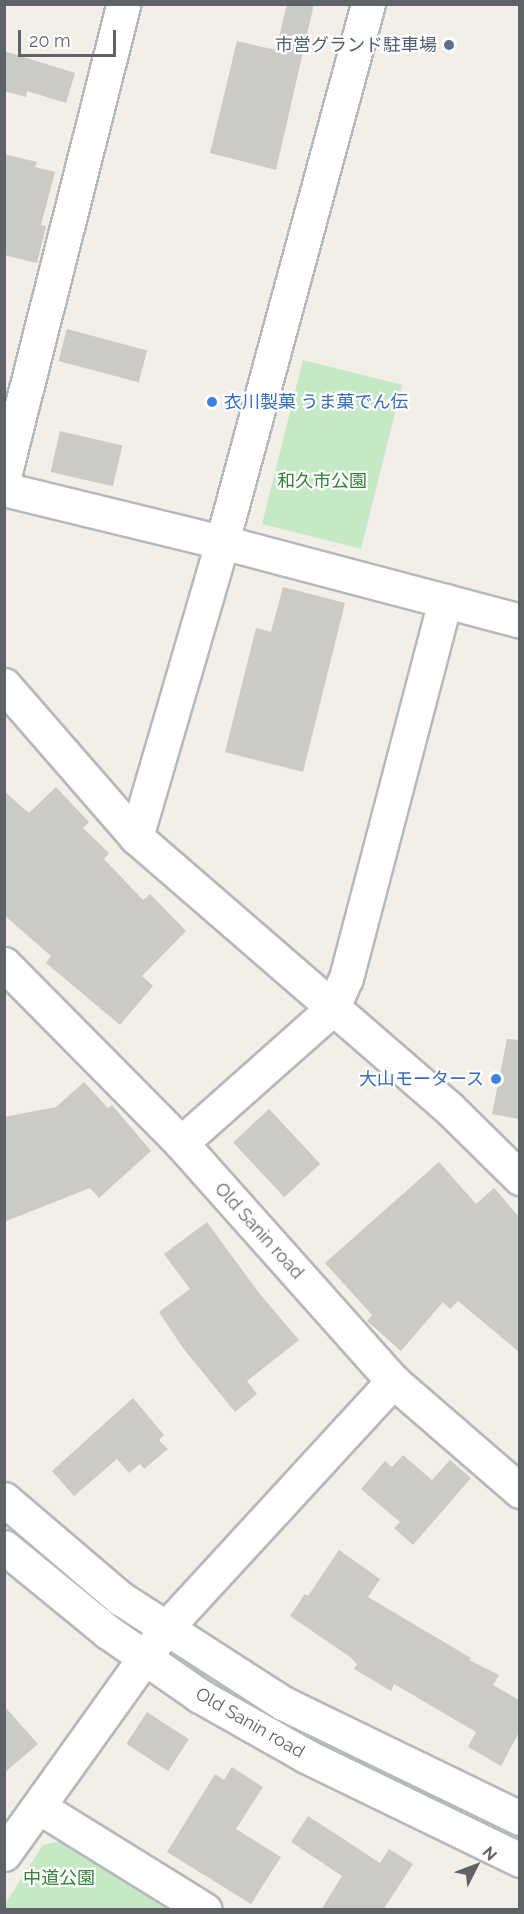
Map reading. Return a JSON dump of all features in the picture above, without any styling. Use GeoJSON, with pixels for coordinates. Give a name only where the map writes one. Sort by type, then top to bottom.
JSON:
{"type":"FeatureCollection","features":[{"type":"Feature","properties":{"kind":"street"},"geometry":{"type":"LineString","coordinates":[[4,476],[123,4]]}},
{"type":"Feature","properties":{"kind":"street"},"geometry":{"type":"LineString","coordinates":[[136,837],[222,542],[368,4]]}},
{"type":"Feature","properties":{"kind":"street"},"geometry":{"type":"LineString","coordinates":[[4,489],[222,542],[519,621]]}},
{"type":"Feature","properties":{"kind":"street"},"geometry":{"type":"LineString","coordinates":[[181,1143],[332,1009],[346,978],[445,601]]}},
{"type":"Feature","properties":{"kind":"street"},"geometry":{"type":"LineString","coordinates":[[4,685],[136,837],[449,1108],[519,1178]]}},
{"type":"Feature","properties":{"kind":"street","name":"Old Sanin road"},"geometry":{"type":"LineString","coordinates":[[4,964],[181,1143],[393,1381],[519,1491]]}},
{"type":"Feature","properties":{"kind":"street"},"geometry":{"type":"LineString","coordinates":[[4,1854],[165,1629],[393,1381]]}},
{"type":"Feature","properties":{"kind":"street"},"geometry":{"type":"LineString","coordinates":[[4,1499],[120,1598],[283,1703],[519,1818]]}},
{"type":"Feature","properties":{"kind":"street","name":"Old Sanin road"},"geometry":{"type":"LineString","coordinates":[[4,1547],[108,1632],[200,1696],[306,1756],[519,1860]]}},
{"type":"Feature","properties":{"kind":"street"},"geometry":{"type":"LineString","coordinates":[[39,1807],[205,1910]]}},
{"type":"Feature","properties":{"kind":"green space","name":"和久市公園"},"geometry":{"type":"Polygon","coordinates":[[[303,360],[402,385],[361,549],[262,524],[303,360]]]}},
{"type":"Feature","properties":{"kind":"green space","name":"中道公園"},"geometry":{"type":"Polygon","coordinates":[[[61,1841],[172,1909],[5,1909],[5,1904],[43,1845],[61,1841]]]}},
{"type":"Feature","properties":{"kind":"building"},"geometry":{"type":"Polygon","coordinates":[[[287,4],[314,4],[276,170],[210,153],[237,41],[276,50],[287,4]]]}},
{"type":"Feature","properties":{"kind":"building"},"geometry":{"type":"Polygon","coordinates":[[[4,51],[75,73],[66,103],[27,91],[26,97],[4,91],[4,51]]]}},
{"type":"Feature","properties":{"kind":"building"},"geometry":{"type":"Polygon","coordinates":[[[4,154],[37,162],[35,167],[55,172],[41,225],[46,226],[37,263],[4,255],[4,154]]]}},
{"type":"Feature","properties":{"kind":"building"},"geometry":{"type":"Polygon","coordinates":[[[67,329],[147,350],[139,382],[58,361],[67,329]]]}},
{"type":"Feature","properties":{"kind":"building"},"geometry":{"type":"Polygon","coordinates":[[[60,431],[122,445],[113,486],[51,472],[60,431]]]}},
{"type":"Feature","properties":{"kind":"building"},"geometry":{"type":"Polygon","coordinates":[[[283,587],[345,603],[303,772],[225,752],[256,628],[271,632],[283,587]]]}},
{"type":"Feature","properties":{"kind":"building"},"geometry":{"type":"Polygon","coordinates":[[[56,787],[89,822],[83,828],[109,853],[104,859],[143,900],[150,894],[186,931],[142,976],[153,986],[120,1025],[46,963],[51,956],[4,915],[4,791],[29,813],[56,787]]]}},
{"type":"Feature","properties":{"kind":"building"},"geometry":{"type":"Polygon","coordinates":[[[507,1039],[519,1040],[519,1119],[492,1114],[507,1039]]]}},
{"type":"Feature","properties":{"kind":"building"},"geometry":{"type":"Polygon","coordinates":[[[84,1082],[108,1108],[112,1105],[151,1151],[99,1198],[90,1188],[4,1222],[4,1117],[56,1107],[84,1082]]]}},
{"type":"Feature","properties":{"kind":"building"},"geometry":{"type":"Polygon","coordinates":[[[269,1109],[320,1164],[284,1197],[233,1142],[269,1109]]]}},
{"type":"Feature","properties":{"kind":"building"},"geometry":{"type":"Polygon","coordinates":[[[439,1162],[476,1204],[494,1188],[519,1217],[519,1352],[458,1301],[450,1309],[443,1302],[401,1351],[367,1321],[372,1315],[325,1263],[439,1162]]]}},
{"type":"Feature","properties":{"kind":"building"},"geometry":{"type":"Polygon","coordinates":[[[207,1222],[259,1293],[299,1340],[247,1381],[257,1394],[235,1412],[183,1348],[159,1312],[190,1289],[164,1254],[207,1222]]]}},
{"type":"Feature","properties":{"kind":"building"},"geometry":{"type":"Polygon","coordinates":[[[133,1398],[164,1435],[159,1440],[168,1449],[144,1469],[140,1464],[129,1473],[117,1459],[74,1496],[52,1471],[133,1398]]]}},
{"type":"Feature","properties":{"kind":"building"},"geometry":{"type":"Polygon","coordinates":[[[403,1455],[432,1480],[450,1460],[471,1478],[413,1545],[394,1528],[400,1522],[361,1489],[385,1461],[392,1467],[403,1455]]]}},
{"type":"Feature","properties":{"kind":"building"},"geometry":{"type":"Polygon","coordinates":[[[339,1550],[380,1579],[368,1597],[471,1658],[469,1660],[499,1675],[493,1685],[519,1700],[519,1732],[501,1766],[468,1747],[476,1732],[394,1684],[391,1691],[354,1669],[357,1664],[350,1657],[290,1616],[305,1594],[308,1596],[339,1550]]]}},
{"type":"Feature","properties":{"kind":"building"},"geometry":{"type":"Polygon","coordinates":[[[4,1706],[38,1744],[4,1773],[4,1706]]]}},
{"type":"Feature","properties":{"kind":"building"},"geometry":{"type":"Polygon","coordinates":[[[147,1712],[189,1739],[168,1771],[126,1744],[147,1712]]]}},
{"type":"Feature","properties":{"kind":"building"},"geometry":{"type":"Polygon","coordinates":[[[232,1767],[263,1787],[236,1829],[281,1857],[251,1904],[167,1852],[215,1774],[224,1780],[232,1767]]]}},
{"type":"Feature","properties":{"kind":"building"},"geometry":{"type":"Polygon","coordinates":[[[308,1816],[380,1863],[389,1849],[413,1864],[383,1910],[321,1910],[342,1876],[291,1842],[308,1816]]]}},
{"type":"Feature","properties":{"kind":"place","name":"市営グランド駐車場"},"geometry":{"type":"Point","coordinates":[449,45]}},
{"type":"Feature","properties":{"kind":"place","name":"衣川製菓 うま菓でん伝"},"geometry":{"type":"Point","coordinates":[212,402]}},
{"type":"Feature","properties":{"kind":"place","name":"大山モータース"},"geometry":{"type":"Point","coordinates":[496,1079]}}]}
